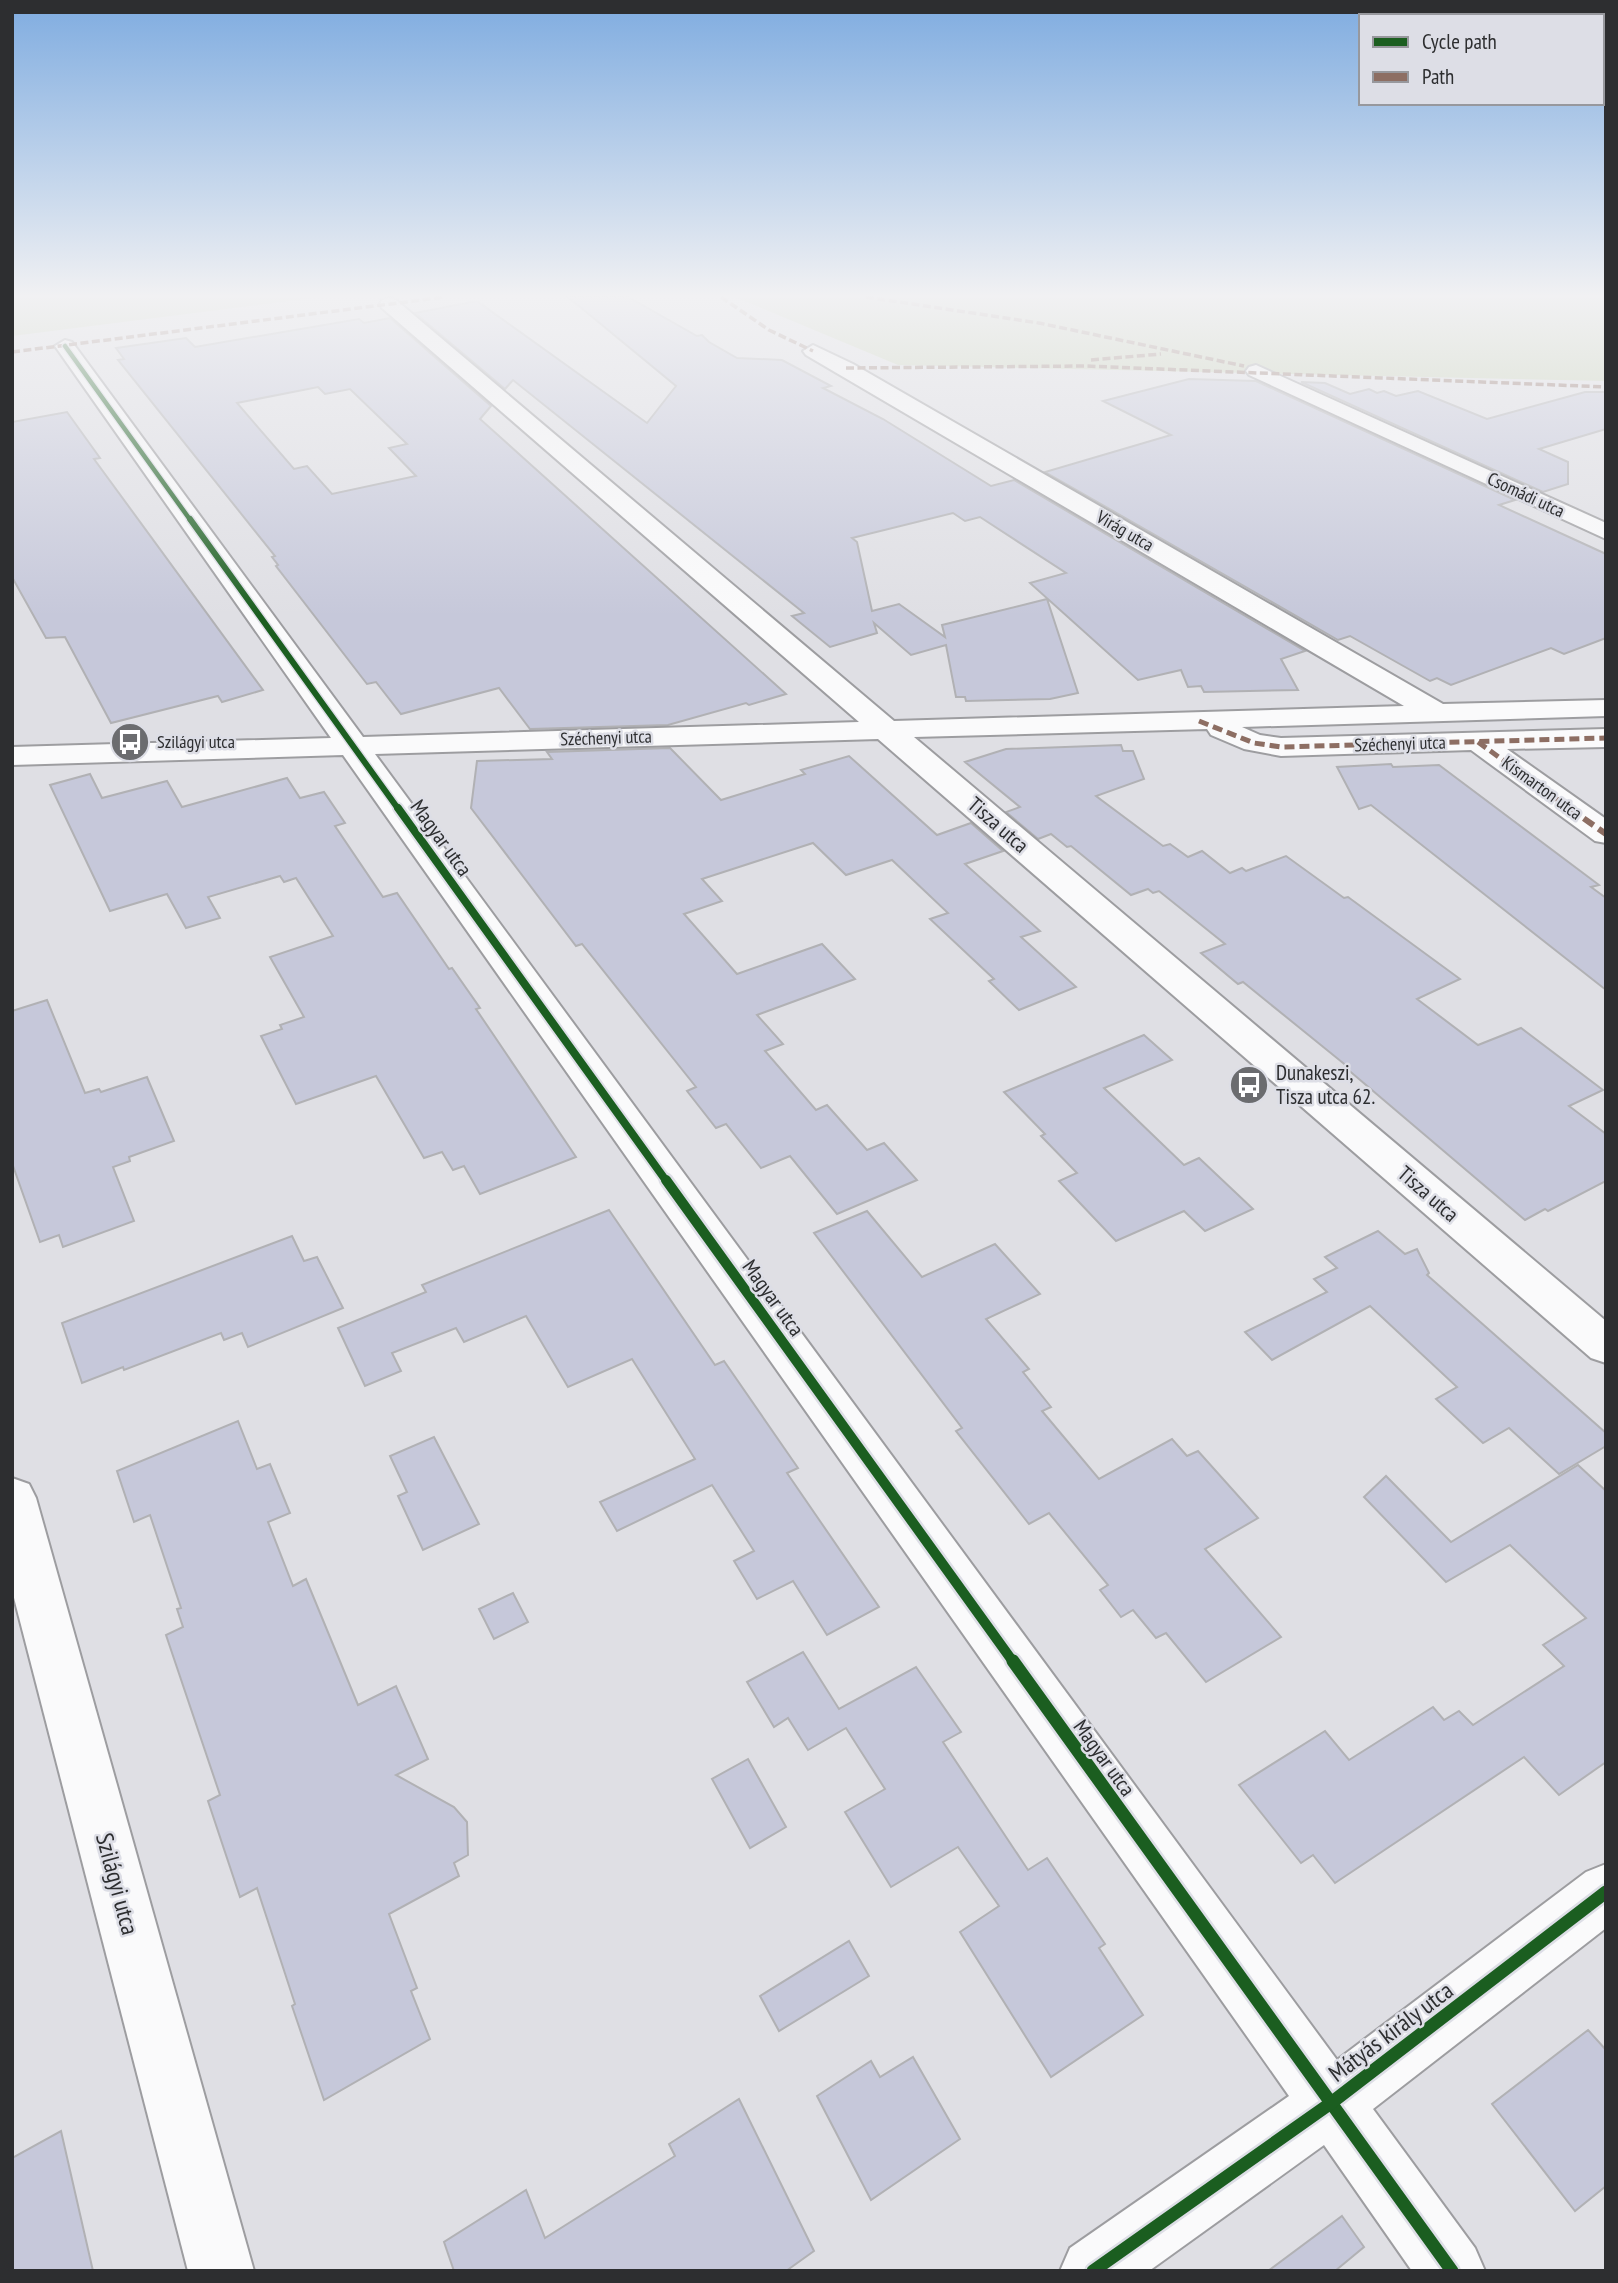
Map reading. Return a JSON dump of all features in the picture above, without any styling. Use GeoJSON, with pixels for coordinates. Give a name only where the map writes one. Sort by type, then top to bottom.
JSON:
{"type":"FeatureCollection","features":[{"type":"Feature","properties":{"kind":"street","name":"Magyar utca"},"geometry":{"type":"LineString","coordinates":[[107,404],[1452,2271]]}},
{"type":"Feature","properties":{"kind":"street","name":"Tisza utca"},"geometry":{"type":"LineString","coordinates":[[505,404],[1606,1346]]}},
{"type":"Feature","properties":{"kind":"street","name":"Virág utca"},"geometry":{"type":"LineString","coordinates":[[907,404],[1437,713]]}},
{"type":"Feature","properties":{"kind":"street","name":"Csomádi utca"},"geometry":{"type":"LineString","coordinates":[[1327,404],[1606,532]]}},
{"type":"Feature","properties":{"kind":"street","name":"Széchenyi utca"},"geometry":{"type":"LineString","coordinates":[[12,756],[1606,708]]}},
{"type":"Feature","properties":{"kind":"street","name":"Széchenyi utca"},"geometry":{"type":"LineString","coordinates":[[1199,721],[1254,743],[1281,747],[1606,738]]}},
{"type":"Feature","properties":{"kind":"street","name":"Kismarton utca"},"geometry":{"type":"LineString","coordinates":[[1478,742],[1606,834]]}},
{"type":"Feature","properties":{"kind":"street","name":"Szilágyi utca"},"geometry":{"type":"LineString","coordinates":[[12,1497],[221,2271]]}},
{"type":"Feature","properties":{"kind":"street","name":"Mátyás király utca"},"geometry":{"type":"LineString","coordinates":[[1093,2271],[1331,2103],[1606,1892]]}},
{"type":"Feature","properties":{"kind":"building"},"geometry":{"type":"Polygon","coordinates":[[[153,404],[237,404],[294,469],[307,466],[332,494],[416,476],[389,448],[407,444],[365,404],[488,404],[491,406],[480,419],[786,694],[668,725],[530,729],[499,688],[401,714],[376,682],[367,684],[276,566],[278,565],[272,557],[275,556],[153,404]]]}},
{"type":"Feature","properties":{"kind":"building"},"geometry":{"type":"Polygon","coordinates":[[[542,404],[620,404],[647,423],[662,404],[853,404],[991,486],[1014,480],[1305,651],[1281,659],[1298,690],[1204,692],[1201,686],[1188,687],[1181,670],[1138,680],[1030,583],[1066,573],[980,517],[965,521],[953,513],[852,538],[857,542],[872,611],[899,604],[945,637],[942,625],[1047,599],[1078,693],[1050,699],[966,701],[965,697],[956,697],[946,645],[911,655],[874,623],[877,633],[830,647],[792,616],[804,613],[542,404]]]}},
{"type":"Feature","properties":{"kind":"building"},"geometry":{"type":"Polygon","coordinates":[[[1108,404],[1305,404],[1515,500],[1499,505],[1606,554],[1606,638],[1564,654],[1551,648],[1451,685],[1437,678],[1430,681],[1350,636],[1338,640],[1045,472],[1171,435],[1108,404]]]}},
{"type":"Feature","properties":{"kind":"building"},"geometry":{"type":"Polygon","coordinates":[[[1348,404],[1449,404],[1487,419],[1543,404],[1606,404],[1606,429],[1539,449],[1568,462],[1568,484],[1543,492],[1348,404]]]}},
{"type":"Feature","properties":{"kind":"building"},"geometry":{"type":"Polygon","coordinates":[[[67,412],[100,458],[94,459],[263,690],[222,702],[218,696],[111,723],[65,637],[46,638],[12,577],[12,422],[67,412]]]}},
{"type":"Feature","properties":{"kind":"building"},"geometry":{"type":"Polygon","coordinates":[[[1121,745],[1123,751],[1133,751],[1144,779],[1096,796],[1163,846],[1170,844],[1188,857],[1202,851],[1230,873],[1242,868],[1246,871],[1286,856],[1344,898],[1348,897],[1460,979],[1417,999],[1478,1045],[1521,1028],[1603,1090],[1569,1106],[1606,1134],[1606,1181],[1525,1220],[1346,1068],[1348,1067],[1243,982],[1238,984],[1201,953],[1225,944],[1159,891],[1153,893],[1148,889],[1131,895],[1071,846],[1067,847],[1051,834],[1038,839],[1006,812],[1020,807],[965,762],[1006,749],[1121,745]]]}},
{"type":"Feature","properties":{"kind":"building"},"geometry":{"type":"Polygon","coordinates":[[[670,748],[721,800],[805,774],[801,770],[849,756],[937,835],[971,823],[1003,851],[965,864],[1040,931],[1021,937],[1076,987],[1019,1010],[989,981],[994,979],[930,919],[948,913],[892,860],[846,875],[813,843],[702,879],[722,901],[684,914],[737,974],[822,944],[855,979],[757,1015],[783,1044],[765,1051],[816,1110],[827,1105],[867,1150],[884,1143],[917,1180],[837,1214],[790,1156],[761,1168],[726,1124],[716,1128],[687,1091],[696,1087],[582,944],[576,946],[471,808],[477,761],[552,759],[547,752],[670,748]]]}},
{"type":"Feature","properties":{"kind":"building"},"geometry":{"type":"Polygon","coordinates":[[[1391,764],[1393,767],[1439,765],[1599,885],[1591,887],[1606,898],[1606,990],[1371,805],[1359,809],[1337,767],[1391,764]]]}},
{"type":"Feature","properties":{"kind":"building"},"geometry":{"type":"Polygon","coordinates":[[[90,774],[102,798],[167,781],[182,807],[287,778],[300,798],[324,792],[345,823],[335,826],[383,897],[397,893],[449,969],[452,968],[480,1008],[476,1009],[576,1157],[480,1194],[464,1166],[453,1170],[442,1152],[424,1158],[376,1076],[296,1104],[261,1036],[282,1029],[280,1025],[304,1017],[270,957],[333,936],[296,878],[284,882],[280,876],[208,897],[220,918],[186,928],[167,894],[110,911],[50,785],[90,774]]]}},
{"type":"Feature","properties":{"kind":"building"},"geometry":{"type":"Polygon","coordinates":[[[47,1000],[85,1093],[99,1089],[101,1092],[147,1077],[174,1141],[129,1157],[130,1161],[113,1167],[134,1221],[63,1247],[59,1235],[40,1242],[12,1163],[12,1011],[47,1000]]]}},
{"type":"Feature","properties":{"kind":"building"},"geometry":{"type":"Polygon","coordinates":[[[1144,1035],[1172,1060],[1104,1088],[1184,1165],[1199,1158],[1253,1209],[1205,1231],[1184,1211],[1116,1241],[1059,1181],[1077,1173],[1041,1136],[1045,1134],[1004,1092],[1144,1035]]]}},
{"type":"Feature","properties":{"kind":"building"},"geometry":{"type":"Polygon","coordinates":[[[609,1210],[715,1365],[724,1361],[798,1468],[787,1473],[879,1607],[827,1635],[793,1581],[757,1599],[734,1561],[754,1551],[712,1485],[617,1531],[600,1502],[695,1459],[632,1359],[568,1387],[526,1316],[464,1342],[456,1328],[392,1353],[401,1371],[365,1386],[338,1328],[426,1292],[422,1285],[609,1210]]]}},
{"type":"Feature","properties":{"kind":"building"},"geometry":{"type":"Polygon","coordinates":[[[867,1211],[922,1277],[995,1244],[1040,1294],[986,1319],[1029,1369],[1023,1372],[1051,1407],[1042,1411],[1099,1479],[1172,1439],[1187,1456],[1198,1451],[1258,1518],[1205,1549],[1281,1637],[1206,1682],[1166,1633],[1156,1638],[1133,1610],[1121,1617],[1100,1590],[1108,1585],[1049,1513],[1029,1524],[956,1431],[962,1428],[814,1233],[867,1211]]]}},
{"type":"Feature","properties":{"kind":"building"},"geometry":{"type":"Polygon","coordinates":[[[1378,1231],[1405,1254],[1417,1249],[1429,1273],[1427,1275],[1606,1433],[1606,1446],[1559,1474],[1509,1428],[1483,1443],[1436,1399],[1457,1387],[1370,1306],[1272,1360],[1245,1332],[1327,1292],[1314,1279],[1337,1268],[1325,1257],[1378,1231]]]}},
{"type":"Feature","properties":{"kind":"building"},"geometry":{"type":"Polygon","coordinates":[[[292,1236],[304,1261],[317,1257],[343,1308],[248,1347],[242,1333],[224,1340],[221,1333],[82,1383],[62,1323],[292,1236]]]}},
{"type":"Feature","properties":{"kind":"building"},"geometry":{"type":"Polygon","coordinates":[[[238,1421],[257,1469],[270,1464],[290,1513],[268,1522],[293,1586],[306,1579],[358,1705],[396,1686],[428,1759],[396,1775],[454,1807],[467,1822],[468,1855],[454,1863],[459,1876],[389,1914],[417,1988],[411,1991],[430,2039],[324,2100],[292,2006],[295,2004],[257,1888],[240,1897],[208,1801],[220,1795],[166,1635],[183,1627],[177,1609],[181,1608],[150,1515],[134,1522],[117,1471],[238,1421]]]}},
{"type":"Feature","properties":{"kind":"building"},"geometry":{"type":"Polygon","coordinates":[[[434,1437],[479,1524],[423,1550],[398,1496],[407,1492],[390,1456],[434,1437]]]}},
{"type":"Feature","properties":{"kind":"building"},"geometry":{"type":"Polygon","coordinates":[[[1578,1465],[1606,1491],[1606,1762],[1559,1795],[1524,1757],[1335,1883],[1313,1855],[1301,1863],[1239,1785],[1325,1731],[1349,1760],[1433,1707],[1444,1720],[1459,1711],[1473,1725],[1564,1666],[1543,1645],[1586,1618],[1510,1545],[1446,1582],[1364,1497],[1386,1476],[1451,1542],[1578,1465]]]}},
{"type":"Feature","properties":{"kind":"building"},"geometry":{"type":"Polygon","coordinates":[[[513,1593],[528,1622],[494,1639],[479,1609],[513,1593]]]}},
{"type":"Feature","properties":{"kind":"building"},"geometry":{"type":"Polygon","coordinates":[[[803,1652],[839,1709],[916,1667],[961,1732],[943,1742],[1028,1870],[1047,1858],[1105,1944],[1099,1948],[1143,2015],[1051,2077],[960,1932],[999,1906],[958,1847],[891,1887],[845,1812],[885,1789],[846,1728],[808,1750],[788,1718],[774,1727],[747,1682],[803,1652]]]}},
{"type":"Feature","properties":{"kind":"building"},"geometry":{"type":"Polygon","coordinates":[[[748,1759],[786,1827],[750,1848],[712,1779],[748,1759]]]}},
{"type":"Feature","properties":{"kind":"building"},"geometry":{"type":"Polygon","coordinates":[[[849,1941],[869,1976],[779,2031],[760,1996],[849,1941]]]}},
{"type":"Feature","properties":{"kind":"building"},"geometry":{"type":"Polygon","coordinates":[[[1588,2030],[1606,2050],[1606,2186],[1575,2211],[1492,2104],[1588,2030]]]}},
{"type":"Feature","properties":{"kind":"building"},"geometry":{"type":"Polygon","coordinates":[[[913,2057],[960,2139],[871,2200],[817,2096],[871,2061],[880,2077],[913,2057]]]}},
{"type":"Feature","properties":{"kind":"building"},"geometry":{"type":"Polygon","coordinates":[[[739,2099],[814,2251],[786,2271],[454,2271],[444,2242],[526,2190],[545,2238],[675,2156],[669,2144],[739,2099]]]}},
{"type":"Feature","properties":{"kind":"building"},"geometry":{"type":"Polygon","coordinates":[[[61,2131],[93,2271],[12,2271],[12,2158],[61,2131]]]}},
{"type":"Feature","properties":{"kind":"building"},"geometry":{"type":"Polygon","coordinates":[[[1342,2216],[1364,2247],[1335,2271],[1268,2271],[1342,2216]]]}},
{"type":"Feature","properties":{"kind":"marked path"},"geometry":{"type":"LineString","coordinates":[[1199,721],[1254,743],[1281,747],[1606,738]]}},
{"type":"Feature","properties":{"kind":"marked path"},"geometry":{"type":"LineString","coordinates":[[1478,742],[1606,834]]}},
{"type":"Feature","properties":{"kind":"cycle path"},"geometry":{"type":"LineString","coordinates":[[106,404],[1452,2271]]}},
{"type":"Feature","properties":{"kind":"cycle path"},"geometry":{"type":"LineString","coordinates":[[1093,2271],[1331,2103],[1606,1892]]}},
{"type":"Feature","properties":{"kind":"place","name":"Szilágyi utca"},"geometry":{"type":"Point","coordinates":[130,742]}},
{"type":"Feature","properties":{"kind":"place","name":"Dunakeszi, Tisza utca 62."},"geometry":{"type":"Point","coordinates":[1249,1085]}}]}
